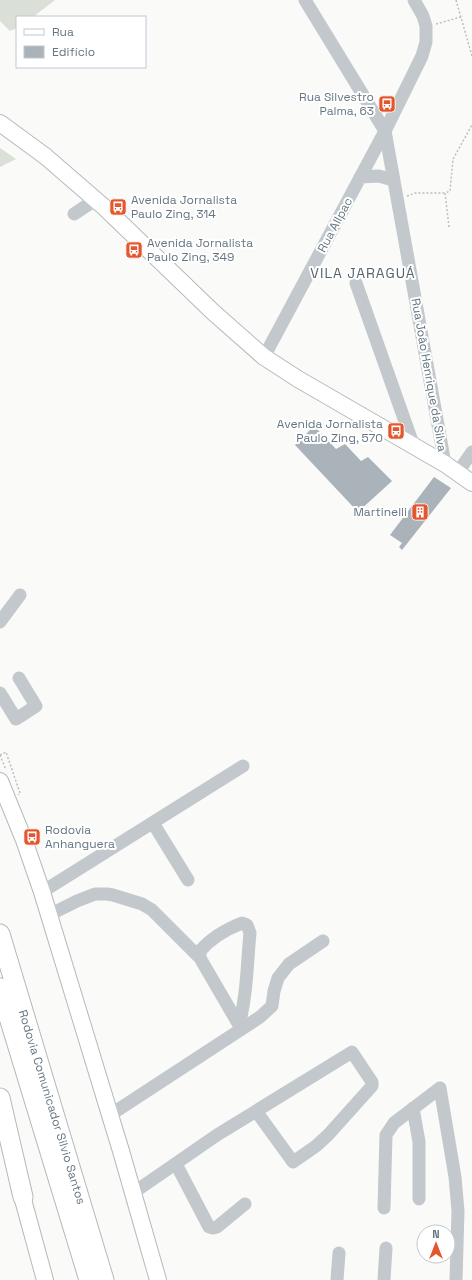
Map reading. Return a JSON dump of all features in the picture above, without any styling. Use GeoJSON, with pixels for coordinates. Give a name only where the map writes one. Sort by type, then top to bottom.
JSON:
{"type":"FeatureCollection","features":[{"type":"Feature","properties":{"kind":"highway","name":"Rodovia Comunicador Silvio Santos"},"geometry":{"type":"LineString","coordinates":[[0,934],[104,1280]]}},
{"type":"Feature","properties":{"kind":"highway","name":"Rodovia Comunicador Silvio Santos"},"geometry":{"type":"LineString","coordinates":[[0,988],[89,1280]]}},
{"type":"Feature","properties":{"kind":"highway"},"geometry":{"type":"LineString","coordinates":[[0,1098],[23,1197]]}},
{"type":"Feature","properties":{"kind":"main road"},"geometry":{"type":"LineString","coordinates":[[0,123],[45,156],[95,200],[158,258],[213,312],[264,357],[298,380],[413,444],[452,468],[472,483]]}},
{"type":"Feature","properties":{"kind":"main road"},"geometry":{"type":"LineString","coordinates":[[0,781],[27,846],[42,892],[110,1115],[158,1280]]}},
{"type":"Feature","properties":{"kind":"main road"},"geometry":{"type":"LineString","coordinates":[[0,1128],[23,1197],[45,1280]]}},
{"type":"Feature","properties":{"kind":"street","name":"Rua João Henrique da Silva"},"geometry":{"type":"LineString","coordinates":[[305,0],[384,131],[452,468]]}},
{"type":"Feature","properties":{"kind":"street"},"geometry":{"type":"LineString","coordinates":[[414,0],[423,16],[426,26]]}},
{"type":"Feature","properties":{"kind":"street","name":"Rua Allpac"},"geometry":{"type":"LineString","coordinates":[[264,357],[360,177],[422,56],[426,42],[426,26]]}},
{"type":"Feature","properties":{"kind":"street"},"geometry":{"type":"LineString","coordinates":[[360,177],[379,176],[393,180]]}},
{"type":"Feature","properties":{"kind":"street"},"geometry":{"type":"LineString","coordinates":[[74,214],[95,200]]}},
{"type":"Feature","properties":{"kind":"street"},"geometry":{"type":"LineString","coordinates":[[356,283],[413,444]]}},
{"type":"Feature","properties":{"kind":"street"},"geometry":{"type":"LineString","coordinates":[[452,468],[472,452]]}},
{"type":"Feature","properties":{"kind":"street"},"geometry":{"type":"LineString","coordinates":[[0,621],[20,595]]}},
{"type":"Feature","properties":{"kind":"street"},"geometry":{"type":"LineString","coordinates":[[0,693],[5,714],[16,719],[36,706],[19,678]]}},
{"type":"Feature","properties":{"kind":"street"},"geometry":{"type":"LineString","coordinates":[[42,892],[243,766]]}},
{"type":"Feature","properties":{"kind":"street"},"geometry":{"type":"LineString","coordinates":[[153,823],[188,880]]}},
{"type":"Feature","properties":{"kind":"street"},"geometry":{"type":"LineString","coordinates":[[49,915],[95,894],[113,895],[142,904],[152,910],[200,958],[240,1027]]}},
{"type":"Feature","properties":{"kind":"street"},"geometry":{"type":"LineString","coordinates":[[200,958],[200,951],[206,943],[237,924],[242,922],[247,925],[250,933],[246,992],[240,1027]]}},
{"type":"Feature","properties":{"kind":"street"},"geometry":{"type":"LineString","coordinates":[[110,1115],[240,1027],[260,1018],[272,1006],[278,978],[289,964],[323,942]]}},
{"type":"Feature","properties":{"kind":"street"},"geometry":{"type":"LineString","coordinates":[[133,1193],[217,1135],[256,1111],[352,1052],[372,1082],[372,1086],[328,1135],[316,1146],[293,1162],[256,1111]]}},
{"type":"Feature","properties":{"kind":"street"},"geometry":{"type":"LineString","coordinates":[[384,1208],[386,1135],[394,1123],[440,1088],[455,1177],[458,1211],[456,1280]]}},
{"type":"Feature","properties":{"kind":"street"},"geometry":{"type":"LineString","coordinates":[[413,1108],[419,1142],[419,1199]]}},
{"type":"Feature","properties":{"kind":"street"},"geometry":{"type":"LineString","coordinates":[[176,1164],[210,1228],[217,1227],[245,1204]]}},
{"type":"Feature","properties":{"kind":"street"},"geometry":{"type":"LineString","coordinates":[[384,1280],[386,1248]]}},
{"type":"Feature","properties":{"kind":"street"},"geometry":{"type":"LineString","coordinates":[[337,1280],[339,1253]]}},
{"type":"Feature","properties":{"kind":"path"},"geometry":{"type":"LineString","coordinates":[[456,0],[472,56]]}},
{"type":"Feature","properties":{"kind":"path"},"geometry":{"type":"LineString","coordinates":[[426,26],[462,17]]}},
{"type":"Feature","properties":{"kind":"path"},"geometry":{"type":"LineString","coordinates":[[397,199],[415,193],[445,193],[450,191],[453,159],[472,125]]}},
{"type":"Feature","properties":{"kind":"path"},"geometry":{"type":"LineString","coordinates":[[445,193],[449,227]]}},
{"type":"Feature","properties":{"kind":"path"},"geometry":{"type":"LineString","coordinates":[[0,754],[6,752]]}},
{"type":"Feature","properties":{"kind":"shaded area"},"geometry":{"type":"Polygon","coordinates":[[[0,0],[55,0],[34,16],[16,16],[16,28],[10,31],[0,21],[0,0]]]}},
{"type":"Feature","properties":{"kind":"shaded area"},"geometry":{"type":"Polygon","coordinates":[[[0,148],[16,159],[0,167],[0,148]]]}},
{"type":"Feature","properties":{"kind":"building"},"geometry":{"type":"Polygon","coordinates":[[[314,426],[336,449],[345,444],[361,461],[368,457],[392,481],[358,512],[295,445],[314,426]]]}},
{"type":"Feature","properties":{"kind":"building","name":"Martinelli"},"geometry":{"type":"Polygon","coordinates":[[[434,477],[451,488],[402,550],[399,547],[402,543],[390,535],[434,477]]]}},
{"type":"Feature","properties":{"kind":"place","name":"Rua Silvestro Palma, 63"},"geometry":{"type":"Point","coordinates":[387,104]}},
{"type":"Feature","properties":{"kind":"place","name":"Avenida Jornalista Paulo Zing, 314"},"geometry":{"type":"Point","coordinates":[118,207]}},
{"type":"Feature","properties":{"kind":"place","name":"Avenida Jornalista Paulo Zing, 349"},"geometry":{"type":"Point","coordinates":[134,250]}},
{"type":"Feature","properties":{"kind":"place","name":"Avenida Jornalista Paulo Zing, 570"},"geometry":{"type":"Point","coordinates":[396,431]}},
{"type":"Feature","properties":{"kind":"place","name":"Martinelli"},"geometry":{"type":"Point","coordinates":[420,512]}},
{"type":"Feature","properties":{"kind":"place","name":"Rodovia Anhanguera"},"geometry":{"type":"Point","coordinates":[32,837]}},
{"type":"Feature","properties":{"kind":"district","name":"VILA JARAGUÁ"},"geometry":{"type":"Point","coordinates":[363,273]}}]}
